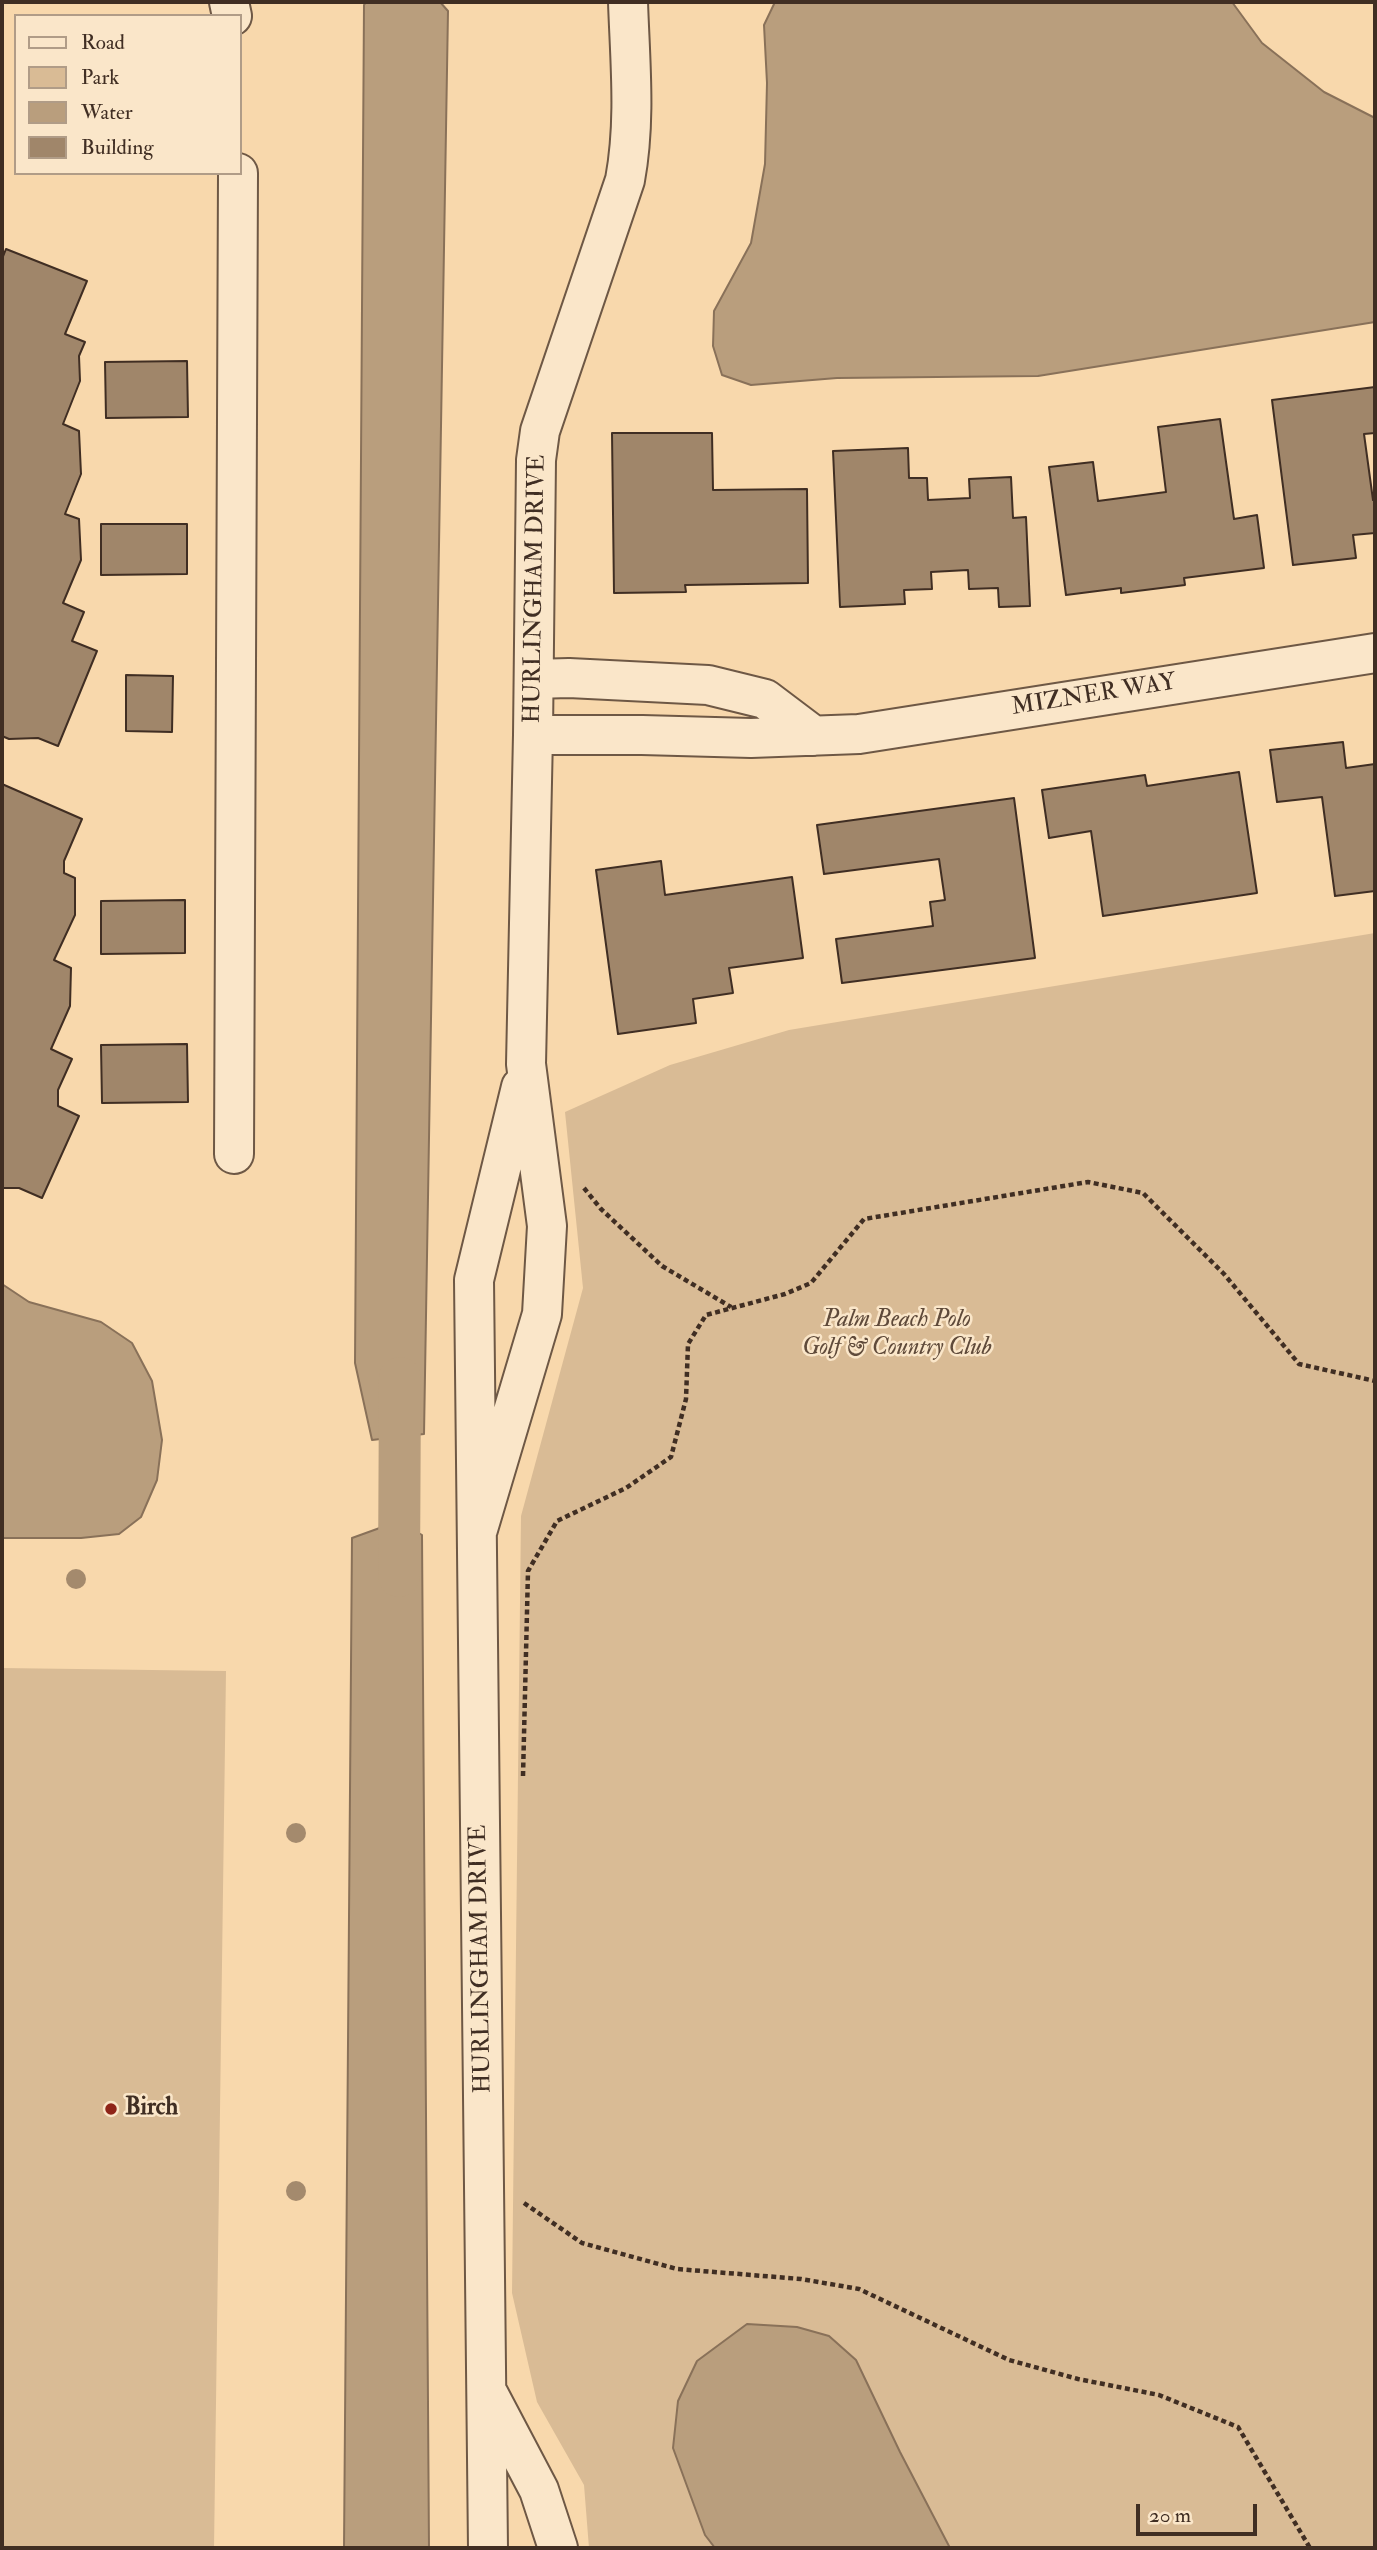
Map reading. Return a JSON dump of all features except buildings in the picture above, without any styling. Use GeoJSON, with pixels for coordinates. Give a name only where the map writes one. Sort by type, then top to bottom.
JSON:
{"type":"FeatureCollection","features":[{"type":"Feature","properties":{"kind":"street","name":"HURLINGHAM DRIVE"},"geometry":{"type":"LineString","coordinates":[[478,1529],[542,1314],[547,1226],[526,1065],[536,460],[540,430],[625,180],[632,119],[628,2]]}},
{"type":"Feature","properties":{"kind":"street"},"geometry":{"type":"LineString","coordinates":[[233,1154],[237,175]]}},
{"type":"Feature","properties":{"kind":"street","name":"MIZNER WAY"},"geometry":{"type":"LineString","coordinates":[[533,735],[751,738],[859,734],[1375,653]]}},
{"type":"Feature","properties":{"kind":"street"},"geometry":{"type":"LineString","coordinates":[[534,678],[708,685],[765,699],[814,736]]}},
{"type":"Feature","properties":{"kind":"street","name":"HURLINGHAM DRIVE"},"geometry":{"type":"LineString","coordinates":[[488,2548],[474,1280],[526,1065]]}},
{"type":"Feature","properties":{"kind":"street","name":"HURLINGHAM DRIVE"},"geometry":{"type":"LineString","coordinates":[[487,2390],[539,2490],[558,2548]]}},
{"type":"Feature","properties":{"kind":"path"},"geometry":{"type":"LineString","coordinates":[[523,1780],[528,1571],[557,1521],[626,1488],[671,1457],[686,1399],[688,1344],[706,1315],[785,1294],[811,1283],[864,1219],[1088,1182],[1143,1193],[1224,1274],[1299,1364],[1375,1381]]}},
{"type":"Feature","properties":{"kind":"path"},"geometry":{"type":"LineString","coordinates":[[583,1187],[601,1209],[662,1266],[732,1308]]}},
{"type":"Feature","properties":{"kind":"path"},"geometry":{"type":"LineString","coordinates":[[520,2200],[582,2243],[677,2269],[801,2279],[859,2289],[1009,2360],[1078,2379],[1159,2395],[1238,2427],[1310,2548]]}},
{"type":"Feature","properties":{"kind":"green space","name":"Palm Beach Polo Golf & Country Club"},"geometry":{"type":"Polygon","coordinates":[[[1375,933],[1375,2548],[589,2548],[584,2485],[537,2402],[512,2293],[521,1516],[583,1288],[565,1112],[670,1065],[789,1030],[1375,933]]]}},
{"type":"Feature","properties":{"kind":"green space","name":"Birch"},"geometry":{"type":"Polygon","coordinates":[[[2,1668],[226,1671],[214,2548],[2,2548],[2,1668]]]}},
{"type":"Feature","properties":{"kind":"water"},"geometry":{"type":"Polygon","coordinates":[[[366,2],[440,2],[448,11],[424,1434],[372,1440],[355,1363],[366,2]]]}},
{"type":"Feature","properties":{"kind":"water"},"geometry":{"type":"Polygon","coordinates":[[[775,2],[1232,2],[1262,43],[1324,92],[1375,118],[1375,322],[1038,376],[837,378],[751,385],[722,375],[713,346],[714,311],[751,243],[765,164],[767,83],[764,25],[775,2]]]}},
{"type":"Feature","properties":{"kind":"water"},"geometry":{"type":"Polygon","coordinates":[[[2,1284],[29,1302],[101,1322],[132,1343],[152,1381],[162,1440],[157,1480],[141,1517],[119,1534],[81,1538],[2,1538],[2,1284]]]}},
{"type":"Feature","properties":{"kind":"water"},"geometry":{"type":"Polygon","coordinates":[[[399,1521],[422,1535],[429,2548],[344,2548],[352,1538],[399,1521]]]}},
{"type":"Feature","properties":{"kind":"water"},"geometry":{"type":"Polygon","coordinates":[[[747,2324],[797,2327],[829,2336],[856,2360],[950,2548],[715,2548],[705,2535],[673,2448],[678,2401],[697,2361],[747,2324]]]}},
{"type":"Feature","properties":{"kind":"waterway"},"geometry":{"type":"LineString","coordinates":[[399,1576],[400,1378]]}},
{"type":"Feature","properties":{"kind":"place","name":"Birch"},"geometry":{"type":"Point","coordinates":[111,2109]}}]}
